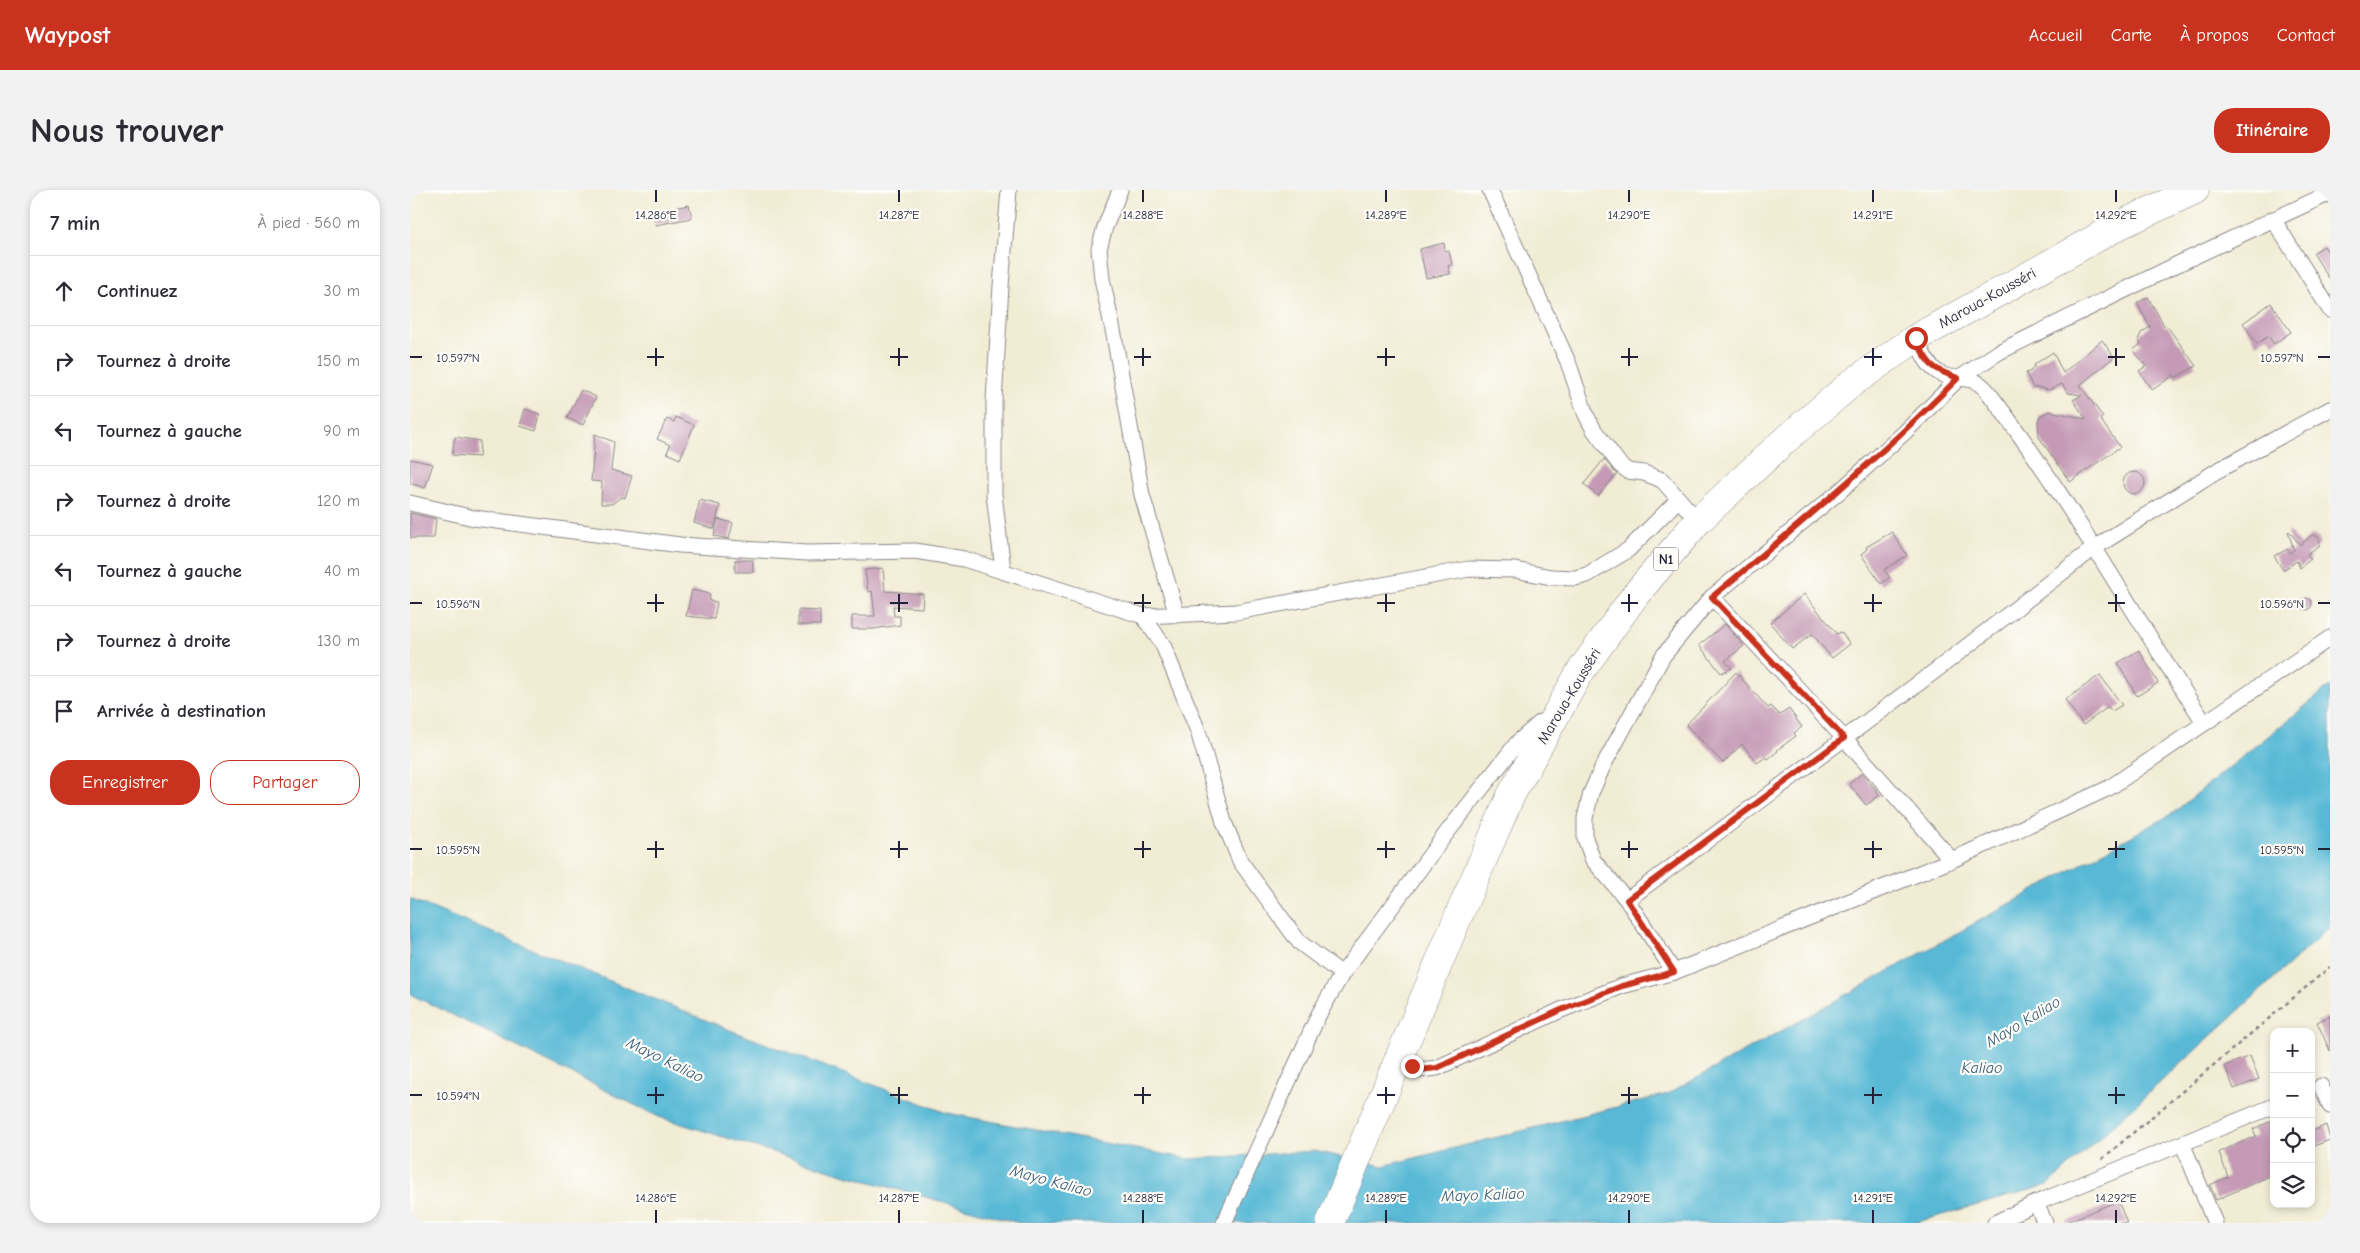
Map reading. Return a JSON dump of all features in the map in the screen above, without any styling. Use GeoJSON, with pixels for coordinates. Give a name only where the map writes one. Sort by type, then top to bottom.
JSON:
{"type":"FeatureCollection","features":[{"type":"Feature","properties":{"kind":"highway","name":"Maroua-Kousséri"},"geometry":{"type":"LineString","coordinates":[[1330,1223],[1511,795],[1580,672],[1636,594],[1698,521],[1800,427],[1852,384],[1916,338],[2120,226],[2195,190]]}},
{"type":"Feature","properties":{"kind":"street"},"geometry":{"type":"LineString","coordinates":[[1003,570],[994,494],[994,401],[1009,190]]}},
{"type":"Feature","properties":{"kind":"street"},"geometry":{"type":"LineString","coordinates":[[1120,190],[1105,227],[1100,249],[1102,279],[1142,495],[1177,615]]}},
{"type":"Feature","properties":{"kind":"street"},"geometry":{"type":"LineString","coordinates":[[1490,190],[1568,362],[1586,415],[1594,430],[1620,465],[1628,471],[1644,473],[1662,480],[1698,521]]}},
{"type":"Feature","properties":{"kind":"street"},"geometry":{"type":"LineString","coordinates":[[1674,972],[1627,900],[1593,860],[1585,838],[1585,818],[1591,793],[1603,766],[1663,656],[1712,597],[1840,491],[1905,432],[1958,378],[1999,352],[2330,193]]}},
{"type":"Feature","properties":{"kind":"street"},"geometry":{"type":"LineString","coordinates":[[2273,219],[2330,310]]}},
{"type":"Feature","properties":{"kind":"street"},"geometry":{"type":"LineString","coordinates":[[1916,338],[1924,358],[1936,371],[1958,378],[1970,378],[1981,382],[2049,476],[2204,722]]}},
{"type":"Feature","properties":{"kind":"street"},"geometry":{"type":"LineString","coordinates":[[1627,900],[1935,671],[2094,548],[2214,472],[2330,409]]}},
{"type":"Feature","properties":{"kind":"street"},"geometry":{"type":"LineString","coordinates":[[410,503],[474,518],[680,545],[807,552],[915,551],[964,559],[1003,570],[1143,616],[1236,612],[1468,569],[1515,570],[1551,577],[1575,578],[1587,575],[1628,550],[1678,500]]}},
{"type":"Feature","properties":{"kind":"street"},"geometry":{"type":"LineString","coordinates":[[1712,597],[1844,738],[1952,860]]}},
{"type":"Feature","properties":{"kind":"street"},"geometry":{"type":"LineString","coordinates":[[1143,616],[1162,645],[1198,731],[1224,822],[1240,861],[1299,942],[1342,974]]}},
{"type":"Feature","properties":{"kind":"street"},"geometry":{"type":"LineString","coordinates":[[1399,1058],[1420,1070],[1437,1068],[1561,1010],[1622,986],[1674,972],[1952,860],[2109,788],[2330,638]]}},
{"type":"Feature","properties":{"kind":"street"},"geometry":{"type":"LineString","coordinates":[[1224,1223],[1319,1014],[1342,974],[1445,835],[1518,742],[1541,722],[1556,717]]}},
{"type":"Feature","properties":{"kind":"street"},"geometry":{"type":"LineString","coordinates":[[2321,1086],[2330,1106]]}},
{"type":"Feature","properties":{"kind":"street"},"geometry":{"type":"LineString","coordinates":[[1995,1223],[2036,1203],[2183,1145],[2270,1108]]}},
{"type":"Feature","properties":{"kind":"street"},"geometry":{"type":"LineString","coordinates":[[2183,1145],[2216,1223]]}},
{"type":"Feature","properties":{"kind":"street"},"geometry":{"type":"LineString","coordinates":[[2036,1203],[2045,1223]]}},
{"type":"Feature","properties":{"kind":"path"},"geometry":{"type":"LineString","coordinates":[[2100,1161],[2330,967]]}},
{"type":"Feature","properties":{"kind":"water","name":"Kaliao"},"geometry":{"type":"Polygon","coordinates":[[[2330,686],[2330,927],[2048,1185],[1914,1223],[1019,1223],[846,1175],[659,1117],[410,994],[410,899],[730,1030],[947,1113],[1189,1159],[1314,1151],[1383,1166],[1668,1094],[2173,813],[2330,686]]]}},
{"type":"Feature","properties":{"kind":"building"},"geometry":{"type":"Polygon","coordinates":[[[689,205],[692,218],[656,225],[653,212],[689,205]]]}},
{"type":"Feature","properties":{"kind":"building"},"geometry":{"type":"Polygon","coordinates":[[[1444,243],[1445,251],[1449,251],[1452,265],[1448,266],[1450,274],[1426,278],[1420,249],[1444,243]]]}},
{"type":"Feature","properties":{"kind":"building"},"geometry":{"type":"Polygon","coordinates":[[[2324,246],[2330,255],[2330,280],[2313,253],[2324,246]]]}},
{"type":"Feature","properties":{"kind":"building"},"geometry":{"type":"Polygon","coordinates":[[[2148,297],[2165,327],[2167,326],[2196,366],[2175,378],[2174,375],[2152,390],[2139,371],[2146,366],[2133,350],[2141,344],[2138,340],[2141,333],[2150,327],[2137,303],[2148,297]]]}},
{"type":"Feature","properties":{"kind":"building"},"geometry":{"type":"Polygon","coordinates":[[[2271,303],[2291,332],[2274,344],[2268,336],[2257,344],[2243,323],[2271,303]]]}},
{"type":"Feature","properties":{"kind":"building"},"geometry":{"type":"Polygon","coordinates":[[[2102,340],[2114,357],[2080,385],[2103,417],[2100,419],[2120,447],[2070,482],[2039,437],[2038,421],[2040,416],[2049,411],[2086,419],[2073,400],[2082,395],[2068,393],[2062,384],[2049,390],[2033,388],[2026,373],[2031,371],[2035,364],[2053,352],[2063,373],[2102,340]]]}},
{"type":"Feature","properties":{"kind":"building"},"geometry":{"type":"Polygon","coordinates":[[[581,390],[596,397],[583,425],[567,418],[581,390]]]}},
{"type":"Feature","properties":{"kind":"building"},"geometry":{"type":"Polygon","coordinates":[[[525,409],[540,414],[536,431],[520,426],[525,409]]]}},
{"type":"Feature","properties":{"kind":"building"},"geometry":{"type":"Polygon","coordinates":[[[676,417],[694,425],[680,459],[667,453],[670,445],[657,439],[667,419],[674,422],[676,417]]]}},
{"type":"Feature","properties":{"kind":"building"},"geometry":{"type":"Polygon","coordinates":[[[595,434],[614,442],[611,470],[632,476],[625,498],[621,497],[612,504],[601,504],[602,482],[591,481],[595,434]]]}},
{"type":"Feature","properties":{"kind":"building"},"geometry":{"type":"Polygon","coordinates":[[[455,437],[480,441],[479,457],[452,455],[455,437]]]}},
{"type":"Feature","properties":{"kind":"building"},"geometry":{"type":"Polygon","coordinates":[[[410,459],[433,464],[425,488],[410,483],[410,459]]]}},
{"type":"Feature","properties":{"kind":"building"},"geometry":{"type":"Polygon","coordinates":[[[1604,459],[1617,474],[1598,496],[1584,484],[1604,459]]]}},
{"type":"Feature","properties":{"kind":"building"},"geometry":{"type":"Polygon","coordinates":[[[2134,472],[2142,475],[2145,483],[2142,491],[2134,494],[2126,491],[2123,483],[2126,475],[2134,472]]]}},
{"type":"Feature","properties":{"kind":"building"},"geometry":{"type":"Polygon","coordinates":[[[700,500],[720,505],[714,529],[694,523],[700,500]]]}},
{"type":"Feature","properties":{"kind":"building"},"geometry":{"type":"Polygon","coordinates":[[[410,513],[436,519],[434,538],[410,538],[410,513]]]}},
{"type":"Feature","properties":{"kind":"building"},"geometry":{"type":"Polygon","coordinates":[[[718,519],[733,523],[729,539],[714,536],[718,519]]]}},
{"type":"Feature","properties":{"kind":"building"},"geometry":{"type":"Polygon","coordinates":[[[2289,531],[2300,545],[2312,535],[2318,537],[2320,541],[2319,546],[2307,554],[2311,559],[2300,568],[2297,561],[2283,570],[2274,556],[2288,549],[2290,553],[2294,550],[2289,531]]]}},
{"type":"Feature","properties":{"kind":"building"},"geometry":{"type":"Polygon","coordinates":[[[1892,532],[1907,555],[1884,570],[1890,577],[1881,584],[1861,554],[1867,549],[1866,547],[1892,532]]]}},
{"type":"Feature","properties":{"kind":"building"},"geometry":{"type":"Polygon","coordinates":[[[735,560],[753,560],[753,572],[735,572],[735,560]]]}},
{"type":"Feature","properties":{"kind":"building"},"geometry":{"type":"Polygon","coordinates":[[[883,568],[885,591],[923,594],[922,608],[893,606],[894,616],[900,616],[900,625],[873,629],[852,629],[852,616],[875,616],[872,591],[868,592],[865,570],[883,568]]]}},
{"type":"Feature","properties":{"kind":"building"},"geometry":{"type":"Polygon","coordinates":[[[692,590],[710,594],[709,601],[717,602],[714,619],[686,616],[692,590]]]}},
{"type":"Feature","properties":{"kind":"building"},"geometry":{"type":"Polygon","coordinates":[[[1804,594],[1837,634],[1841,632],[1850,644],[1832,658],[1812,634],[1792,649],[1770,623],[1804,594]]]}},
{"type":"Feature","properties":{"kind":"building"},"geometry":{"type":"Polygon","coordinates":[[[2308,598],[2311,599],[2311,609],[2304,610],[2301,609],[2300,602],[2301,599],[2308,598]]]}},
{"type":"Feature","properties":{"kind":"building"},"geometry":{"type":"Polygon","coordinates":[[[798,610],[820,611],[820,625],[798,625],[798,610]]]}},
{"type":"Feature","properties":{"kind":"building"},"geometry":{"type":"Polygon","coordinates":[[[1725,624],[1744,646],[1725,661],[1732,668],[1721,673],[1699,645],[1725,624]]]}},
{"type":"Feature","properties":{"kind":"building"},"geometry":{"type":"Polygon","coordinates":[[[2139,650],[2158,683],[2137,696],[2118,663],[2139,650]]]}},
{"type":"Feature","properties":{"kind":"building"},"geometry":{"type":"Polygon","coordinates":[[[1736,672],[1768,708],[1771,706],[1780,715],[1789,709],[1802,727],[1794,733],[1796,736],[1768,759],[1766,757],[1757,763],[1742,744],[1723,763],[1686,725],[1736,672]]]}},
{"type":"Feature","properties":{"kind":"building"},"geometry":{"type":"Polygon","coordinates":[[[2100,675],[2122,705],[2112,711],[2108,707],[2083,725],[2065,700],[2100,675]]]}},
{"type":"Feature","properties":{"kind":"building"},"geometry":{"type":"Polygon","coordinates":[[[1862,773],[1880,795],[1866,805],[1849,784],[1862,773]]]}},
{"type":"Feature","properties":{"kind":"building"},"geometry":{"type":"Polygon","coordinates":[[[2330,1016],[2330,1051],[2317,1022],[2330,1016]]]}},
{"type":"Feature","properties":{"kind":"building"},"geometry":{"type":"Polygon","coordinates":[[[2250,1056],[2259,1079],[2234,1089],[2225,1066],[2250,1056]]]}},
{"type":"Feature","properties":{"kind":"building"},"geometry":{"type":"Polygon","coordinates":[[[2270,1122],[2270,1176],[2216,1200],[2210,1185],[2228,1177],[2219,1152],[2256,1136],[2253,1129],[2270,1122]]]}},
{"type":"Feature","properties":{"kind":"building"},"geometry":{"type":"Polygon","coordinates":[[[2326,1125],[2330,1140],[2315,1146],[2315,1130],[2326,1125]]]}},
{"type":"Feature","properties":{"kind":"building"},"geometry":{"type":"Polygon","coordinates":[[[2118,1201],[2127,1223],[2066,1223],[2066,1222],[2118,1201]]]}},
{"type":"Feature","properties":{"kind":"route"},"geometry":{"type":"LineString","coordinates":[[1412,1066],[1420,1070],[1437,1068],[1561,1010],[1622,986],[1674,972],[1648,935],[1627,900],[1844,738],[1712,597],[1840,491],[1905,432],[1958,378],[1936,371],[1924,358],[1916,338]]}},
{"type":"Feature","properties":{"kind":"water label","name":"Mayo Kaliao"},"geometry":{"type":"Point","coordinates":[2023,1022]}},
{"type":"Feature","properties":{"kind":"water label","name":"Mayo Kaliao"},"geometry":{"type":"Point","coordinates":[665,1060]}},
{"type":"Feature","properties":{"kind":"water label","name":"Mayo Kaliao"},"geometry":{"type":"Point","coordinates":[1051,1181]}},
{"type":"Feature","properties":{"kind":"water label","name":"Mayo Kaliao"},"geometry":{"type":"Point","coordinates":[1483,1195]}}]}
